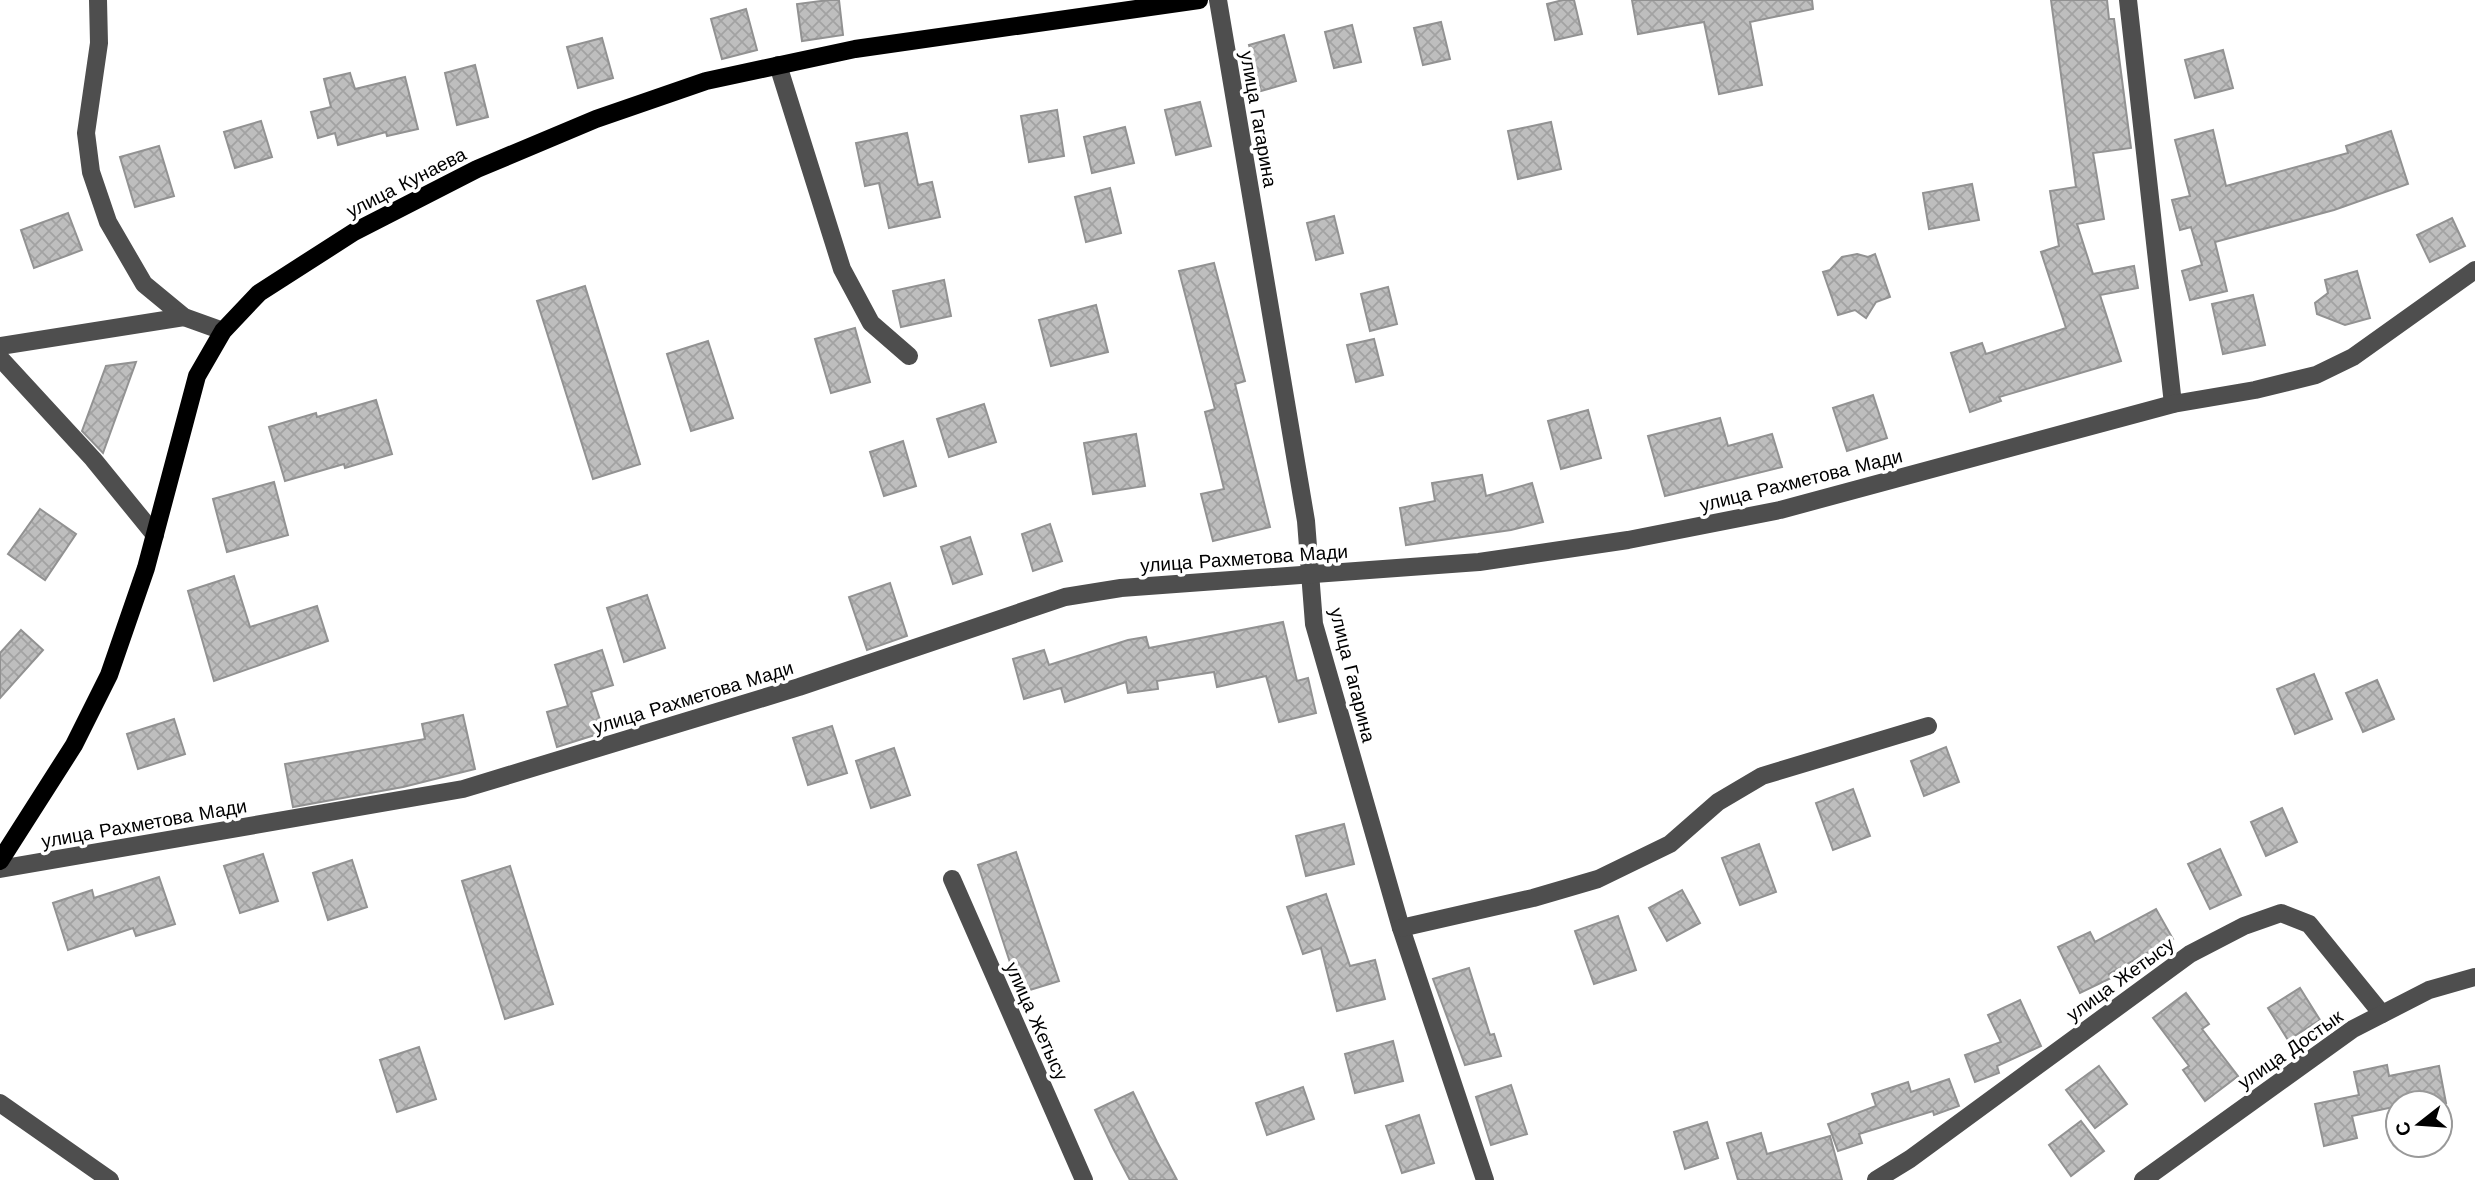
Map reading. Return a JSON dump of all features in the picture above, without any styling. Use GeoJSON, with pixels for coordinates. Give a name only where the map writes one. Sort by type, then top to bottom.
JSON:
{"type":"FeatureCollection","features":[{"type":"Feature","properties":{"kind":"main road","name":"улица Кунаева"},"geometry":{"type":"LineString","coordinates":[[0,861],[74,745],[109,675],[146,568],[197,376],[223,331],[259,293],[354,232],[477,169],[596,119],[706,81],[855,50],[1199,0]]}},
{"type":"Feature","properties":{"kind":"street"},"geometry":{"type":"LineString","coordinates":[[97,0],[99,43],[86,133],[91,172],[108,222],[144,284],[184,317],[223,331]]}},
{"type":"Feature","properties":{"kind":"street","name":"улица Гагарина"},"geometry":{"type":"LineString","coordinates":[[1218,0],[1306,521],[1314,624],[1401,928],[1485,1180]]}},
{"type":"Feature","properties":{"kind":"street"},"geometry":{"type":"LineString","coordinates":[[2128,0],[2173,404]]}},
{"type":"Feature","properties":{"kind":"street"},"geometry":{"type":"LineString","coordinates":[[778,65],[842,269],[871,323],[909,356]]}},
{"type":"Feature","properties":{"kind":"street","name":"улица Рахметова Мади"},"geometry":{"type":"LineString","coordinates":[[0,869],[463,789],[799,687],[1065,597],[1121,588],[1479,562],[1641,538],[1780,510],[2173,404],[2255,390],[2316,375],[2353,357],[2475,270]]}},
{"type":"Feature","properties":{"kind":"street"},"geometry":{"type":"LineString","coordinates":[[0,346],[184,317]]}},
{"type":"Feature","properties":{"kind":"street"},"geometry":{"type":"LineString","coordinates":[[0,358],[93,458],[155,535]]}},
{"type":"Feature","properties":{"kind":"street"},"geometry":{"type":"LineString","coordinates":[[1401,928],[1533,898],[1598,878],[1670,845],[1718,802],[1762,776],[1928,726]]}},
{"type":"Feature","properties":{"kind":"street","name":"улица Жетысу"},"geometry":{"type":"LineString","coordinates":[[952,879],[1084,1180]]}},
{"type":"Feature","properties":{"kind":"street","name":"улица Жетысу"},"geometry":{"type":"LineString","coordinates":[[1876,1180],[1910,1159],[2190,954],[2244,926],[2281,913],[2309,924],[2382,1014]]}},
{"type":"Feature","properties":{"kind":"street","name":"улица Достык"},"geometry":{"type":"LineString","coordinates":[[2143,1180],[2353,1029],[2429,990],[2475,977]]}},
{"type":"Feature","properties":{"kind":"street"},"geometry":{"type":"LineString","coordinates":[[0,1103],[110,1180]]}},
{"type":"Feature","properties":{"kind":"building"},"geometry":{"type":"Polygon","coordinates":[[[839,0],[843,35],[802,41],[797,4],[839,0]]]}},
{"type":"Feature","properties":{"kind":"building"},"geometry":{"type":"Polygon","coordinates":[[[1574,0],[1582,34],[1555,40],[1547,4],[1574,0]]]}},
{"type":"Feature","properties":{"kind":"building"},"geometry":{"type":"Polygon","coordinates":[[[1632,0],[1812,0],[1813,9],[1750,22],[1762,85],[1719,94],[1704,22],[1638,34],[1632,0]]]}},
{"type":"Feature","properties":{"kind":"building"},"geometry":{"type":"Polygon","coordinates":[[[2051,0],[2107,0],[2109,19],[2114,19],[2131,148],[2093,153],[2104,219],[2077,224],[2093,274],[2134,266],[2138,288],[2100,295],[2121,361],[1999,397],[2001,401],[1970,412],[1951,353],[1982,343],[1986,354],[2066,328],[2041,252],[2059,246],[2050,191],[2076,187],[2051,0]]]}},
{"type":"Feature","properties":{"kind":"building"},"geometry":{"type":"Polygon","coordinates":[[[746,9],[757,50],[722,59],[711,19],[746,9]]]}},
{"type":"Feature","properties":{"kind":"building"},"geometry":{"type":"Polygon","coordinates":[[[1441,22],[1450,59],[1423,65],[1414,28],[1441,22]]]}},
{"type":"Feature","properties":{"kind":"building"},"geometry":{"type":"Polygon","coordinates":[[[1352,25],[1361,62],[1334,68],[1325,32],[1352,25]]]}},
{"type":"Feature","properties":{"kind":"building"},"geometry":{"type":"Polygon","coordinates":[[[1284,35],[1296,81],[1261,91],[1249,45],[1284,35]]]}},
{"type":"Feature","properties":{"kind":"building"},"geometry":{"type":"Polygon","coordinates":[[[602,38],[613,78],[578,88],[567,47],[602,38]]]}},
{"type":"Feature","properties":{"kind":"building"},"geometry":{"type":"Polygon","coordinates":[[[2223,50],[2233,88],[2195,98],[2185,60],[2223,50]]]}},
{"type":"Feature","properties":{"kind":"building"},"geometry":{"type":"Polygon","coordinates":[[[475,65],[488,117],[457,125],[445,73],[475,65]]]}},
{"type":"Feature","properties":{"kind":"building"},"geometry":{"type":"Polygon","coordinates":[[[350,73],[355,89],[405,77],[418,129],[387,136],[386,132],[338,145],[335,133],[318,138],[311,112],[331,107],[324,79],[350,73]]]}},
{"type":"Feature","properties":{"kind":"building"},"geometry":{"type":"Polygon","coordinates":[[[1200,102],[1211,146],[1176,155],[1165,110],[1200,102]]]}},
{"type":"Feature","properties":{"kind":"building"},"geometry":{"type":"Polygon","coordinates":[[[1057,110],[1064,156],[1029,162],[1021,116],[1057,110]]]}},
{"type":"Feature","properties":{"kind":"building"},"geometry":{"type":"Polygon","coordinates":[[[261,121],[272,157],[235,168],[224,132],[261,121]]]}},
{"type":"Feature","properties":{"kind":"building"},"geometry":{"type":"Polygon","coordinates":[[[1551,122],[1561,169],[1518,179],[1508,131],[1551,122]]]}},
{"type":"Feature","properties":{"kind":"building"},"geometry":{"type":"Polygon","coordinates":[[[1125,127],[1134,163],[1092,173],[1084,137],[1125,127]]]}},
{"type":"Feature","properties":{"kind":"building"},"geometry":{"type":"Polygon","coordinates":[[[2213,130],[2226,186],[2348,153],[2346,146],[2391,131],[2408,184],[2334,210],[2215,242],[2227,291],[2190,300],[2182,271],[2202,265],[2191,227],[2180,230],[2172,200],[2190,196],[2175,140],[2213,130]]]}},
{"type":"Feature","properties":{"kind":"building"},"geometry":{"type":"Polygon","coordinates":[[[907,133],[918,185],[932,182],[940,217],[889,228],[879,183],[865,186],[856,143],[907,133]]]}},
{"type":"Feature","properties":{"kind":"building"},"geometry":{"type":"Polygon","coordinates":[[[159,146],[174,196],[135,207],[120,157],[159,146]]]}},
{"type":"Feature","properties":{"kind":"building"},"geometry":{"type":"Polygon","coordinates":[[[1972,184],[1979,220],[1929,229],[1923,193],[1972,184]]]}},
{"type":"Feature","properties":{"kind":"building"},"geometry":{"type":"Polygon","coordinates":[[[1110,188],[1121,233],[1086,242],[1075,197],[1110,188]]]}},
{"type":"Feature","properties":{"kind":"building"},"geometry":{"type":"Polygon","coordinates":[[[68,213],[82,250],[34,268],[21,230],[68,213]]]}},
{"type":"Feature","properties":{"kind":"building"},"geometry":{"type":"Polygon","coordinates":[[[1334,216],[1343,253],[1316,260],[1307,223],[1334,216]]]}},
{"type":"Feature","properties":{"kind":"building"},"geometry":{"type":"Polygon","coordinates":[[[2452,218],[2465,246],[2430,262],[2417,235],[2452,218]]]}},
{"type":"Feature","properties":{"kind":"building"},"geometry":{"type":"Polygon","coordinates":[[[1857,254],[1868,257],[1875,254],[1890,297],[1876,302],[1866,318],[1855,310],[1838,315],[1823,272],[1830,270],[1842,257],[1857,254]]]}},
{"type":"Feature","properties":{"kind":"building"},"geometry":{"type":"Polygon","coordinates":[[[1214,263],[1245,381],[1235,384],[1270,527],[1213,541],[1201,494],[1224,489],[1205,412],[1215,409],[1179,271],[1214,263]]]}},
{"type":"Feature","properties":{"kind":"building"},"geometry":{"type":"Polygon","coordinates":[[[2357,271],[2370,318],[2345,325],[2317,314],[2315,303],[2328,293],[2325,280],[2357,271]]]}},
{"type":"Feature","properties":{"kind":"building"},"geometry":{"type":"Polygon","coordinates":[[[944,280],[951,316],[901,327],[893,291],[944,280]]]}},
{"type":"Feature","properties":{"kind":"building"},"geometry":{"type":"Polygon","coordinates":[[[585,286],[640,464],[593,479],[537,301],[585,286]]]}},
{"type":"Feature","properties":{"kind":"building"},"geometry":{"type":"Polygon","coordinates":[[[1388,287],[1397,324],[1370,331],[1361,294],[1388,287]]]}},
{"type":"Feature","properties":{"kind":"building"},"geometry":{"type":"Polygon","coordinates":[[[2253,295],[2265,345],[2223,354],[2212,304],[2253,295]]]}},
{"type":"Feature","properties":{"kind":"building"},"geometry":{"type":"Polygon","coordinates":[[[1096,305],[1108,352],[1051,366],[1039,320],[1096,305]]]}},
{"type":"Feature","properties":{"kind":"building"},"geometry":{"type":"Polygon","coordinates":[[[855,328],[870,382],[831,393],[815,339],[855,328]]]}},
{"type":"Feature","properties":{"kind":"building"},"geometry":{"type":"Polygon","coordinates":[[[1374,339],[1383,375],[1356,382],[1347,345],[1374,339]]]}},
{"type":"Feature","properties":{"kind":"building"},"geometry":{"type":"Polygon","coordinates":[[[708,341],[733,418],[691,431],[667,354],[708,341]]]}},
{"type":"Feature","properties":{"kind":"building"},"geometry":{"type":"Polygon","coordinates":[[[136,362],[103,453],[82,431],[106,366],[136,362]]]}},
{"type":"Feature","properties":{"kind":"building"},"geometry":{"type":"Polygon","coordinates":[[[1873,395],[1887,438],[1847,451],[1833,408],[1873,395]]]}},
{"type":"Feature","properties":{"kind":"building"},"geometry":{"type":"Polygon","coordinates":[[[376,400],[392,454],[285,481],[269,427],[376,400]]]}},
{"type":"Feature","properties":{"kind":"building"},"geometry":{"type":"Polygon","coordinates":[[[984,404],[996,442],[949,457],[937,419],[984,404]]]}},
{"type":"Feature","properties":{"kind":"building"},"geometry":{"type":"Polygon","coordinates":[[[1588,410],[1601,458],[1561,469],[1548,421],[1588,410]]]}},
{"type":"Feature","properties":{"kind":"building"},"geometry":{"type":"Polygon","coordinates":[[[1720,418],[1728,446],[1772,434],[1782,467],[1665,496],[1648,436],[1720,418]]]}},
{"type":"Feature","properties":{"kind":"building"},"geometry":{"type":"Polygon","coordinates":[[[1136,434],[1145,486],[1093,494],[1084,443],[1136,434]]]}},
{"type":"Feature","properties":{"kind":"building"},"geometry":{"type":"Polygon","coordinates":[[[903,441],[916,486],[884,496],[870,452],[903,441]]]}},
{"type":"Feature","properties":{"kind":"building"},"geometry":{"type":"Polygon","coordinates":[[[1482,475],[1486,496],[1532,483],[1543,522],[1511,530],[1406,545],[1400,508],[1435,501],[1432,483],[1482,475]]]}},
{"type":"Feature","properties":{"kind":"building"},"geometry":{"type":"Polygon","coordinates":[[[274,482],[288,535],[227,552],[213,499],[274,482]]]}},
{"type":"Feature","properties":{"kind":"building"},"geometry":{"type":"Polygon","coordinates":[[[40,509],[76,534],[45,580],[8,554],[40,509]]]}},
{"type":"Feature","properties":{"kind":"building"},"geometry":{"type":"Polygon","coordinates":[[[1050,524],[1062,561],[1033,571],[1022,534],[1050,524]]]}},
{"type":"Feature","properties":{"kind":"building"},"geometry":{"type":"Polygon","coordinates":[[[970,537],[982,574],[953,584],[941,547],[970,537]]]}},
{"type":"Feature","properties":{"kind":"building"},"geometry":{"type":"Polygon","coordinates":[[[234,576],[250,627],[317,606],[328,641],[214,681],[188,591],[234,576]]]}},
{"type":"Feature","properties":{"kind":"building"},"geometry":{"type":"Polygon","coordinates":[[[890,583],[907,636],[867,650],[849,597],[890,583]]]}},
{"type":"Feature","properties":{"kind":"building"},"geometry":{"type":"Polygon","coordinates":[[[647,595],[665,648],[624,662],[607,608],[647,595]]]}},
{"type":"Feature","properties":{"kind":"building"},"geometry":{"type":"Polygon","coordinates":[[[1283,622],[1297,681],[1308,678],[1316,713],[1279,722],[1266,676],[1217,687],[1214,672],[1157,681],[1158,689],[1128,693],[1126,682],[1065,702],[1061,688],[1024,699],[1013,659],[1044,650],[1049,665],[1128,640],[1146,637],[1149,648],[1283,622]]]}},
{"type":"Feature","properties":{"kind":"building"},"geometry":{"type":"Polygon","coordinates":[[[21,630],[43,650],[0,698],[0,653],[21,630]]]}},
{"type":"Feature","properties":{"kind":"building"},"geometry":{"type":"Polygon","coordinates":[[[602,650],[613,685],[591,692],[604,732],[557,747],[547,712],[568,706],[555,665],[602,650]]]}},
{"type":"Feature","properties":{"kind":"building"},"geometry":{"type":"Polygon","coordinates":[[[2314,674],[2332,719],[2295,734],[2277,689],[2314,674]]]}},
{"type":"Feature","properties":{"kind":"building"},"geometry":{"type":"Polygon","coordinates":[[[2377,680],[2394,719],[2363,732],[2346,693],[2377,680]]]}},
{"type":"Feature","properties":{"kind":"building"},"geometry":{"type":"Polygon","coordinates":[[[463,715],[475,769],[403,787],[293,807],[285,764],[425,739],[422,724],[463,715]]]}},
{"type":"Feature","properties":{"kind":"building"},"geometry":{"type":"Polygon","coordinates":[[[174,719],[185,754],[138,769],[127,734],[174,719]]]}},
{"type":"Feature","properties":{"kind":"building"},"geometry":{"type":"Polygon","coordinates":[[[832,726],[847,773],[808,785],[793,738],[832,726]]]}},
{"type":"Feature","properties":{"kind":"building"},"geometry":{"type":"Polygon","coordinates":[[[1946,747],[1959,782],[1924,796],[1911,761],[1946,747]]]}},
{"type":"Feature","properties":{"kind":"building"},"geometry":{"type":"Polygon","coordinates":[[[894,748],[910,795],[871,808],[856,761],[894,748]]]}},
{"type":"Feature","properties":{"kind":"building"},"geometry":{"type":"Polygon","coordinates":[[[1853,789],[1870,836],[1833,850],[1816,803],[1853,789]]]}},
{"type":"Feature","properties":{"kind":"building"},"geometry":{"type":"Polygon","coordinates":[[[2282,808],[2297,842],[2266,856],[2251,822],[2282,808]]]}},
{"type":"Feature","properties":{"kind":"building"},"geometry":{"type":"Polygon","coordinates":[[[1344,824],[1354,864],[1306,876],[1296,836],[1344,824]]]}},
{"type":"Feature","properties":{"kind":"building"},"geometry":{"type":"Polygon","coordinates":[[[1759,844],[1776,892],[1740,905],[1722,858],[1759,844]]]}},
{"type":"Feature","properties":{"kind":"building"},"geometry":{"type":"Polygon","coordinates":[[[2220,849],[2241,895],[2210,909],[2188,864],[2220,849]]]}},
{"type":"Feature","properties":{"kind":"building"},"geometry":{"type":"Polygon","coordinates":[[[1016,852],[1059,981],[1020,993],[978,865],[1016,852]]]}},
{"type":"Feature","properties":{"kind":"building"},"geometry":{"type":"Polygon","coordinates":[[[263,854],[278,901],[240,913],[224,866],[263,854]]]}},
{"type":"Feature","properties":{"kind":"building"},"geometry":{"type":"Polygon","coordinates":[[[352,860],[367,907],[328,920],[313,873],[352,860]]]}},
{"type":"Feature","properties":{"kind":"building"},"geometry":{"type":"Polygon","coordinates":[[[510,866],[553,1004],[505,1019],[462,881],[510,866]]]}},
{"type":"Feature","properties":{"kind":"building"},"geometry":{"type":"Polygon","coordinates":[[[159,877],[175,924],[136,936],[133,928],[68,950],[53,903],[92,890],[94,898],[159,877]]]}},
{"type":"Feature","properties":{"kind":"building"},"geometry":{"type":"Polygon","coordinates":[[[1682,890],[1700,923],[1667,941],[1649,908],[1682,890]]]}},
{"type":"Feature","properties":{"kind":"building"},"geometry":{"type":"Polygon","coordinates":[[[1326,894],[1350,966],[1375,960],[1385,999],[1337,1011],[1321,948],[1303,954],[1287,907],[1326,894]]]}},
{"type":"Feature","properties":{"kind":"building"},"geometry":{"type":"Polygon","coordinates":[[[2156,909],[2173,939],[2109,974],[2111,978],[2080,993],[2058,947],[2090,932],[2095,942],[2156,909]]]}},
{"type":"Feature","properties":{"kind":"building"},"geometry":{"type":"Polygon","coordinates":[[[1618,916],[1636,970],[1594,984],[1575,931],[1618,916]]]}},
{"type":"Feature","properties":{"kind":"building"},"geometry":{"type":"Polygon","coordinates":[[[1469,968],[1490,1035],[1494,1034],[1501,1056],[1465,1065],[1433,979],[1469,968]]]}},
{"type":"Feature","properties":{"kind":"building"},"geometry":{"type":"Polygon","coordinates":[[[2300,988],[2320,1020],[2288,1040],[2268,1008],[2300,988]]]}},
{"type":"Feature","properties":{"kind":"building"},"geometry":{"type":"Polygon","coordinates":[[[2186,993],[2209,1024],[2202,1029],[2238,1076],[2205,1101],[2183,1070],[2189,1066],[2153,1018],[2186,993]]]}},
{"type":"Feature","properties":{"kind":"building"},"geometry":{"type":"Polygon","coordinates":[[[2020,1000],[2041,1046],[1997,1066],[1999,1073],[1975,1082],[1965,1055],[2001,1042],[1988,1015],[2020,1000]]]}},
{"type":"Feature","properties":{"kind":"building"},"geometry":{"type":"Polygon","coordinates":[[[1393,1041],[1403,1081],[1355,1093],[1345,1054],[1393,1041]]]}},
{"type":"Feature","properties":{"kind":"building"},"geometry":{"type":"Polygon","coordinates":[[[419,1047],[436,1099],[397,1112],[380,1060],[419,1047]]]}},
{"type":"Feature","properties":{"kind":"building"},"geometry":{"type":"Polygon","coordinates":[[[2387,1065],[2389,1076],[2439,1066],[2443,1089],[2384,1089],[2384,1109],[2352,1116],[2357,1138],[2324,1146],[2315,1104],[2359,1095],[2354,1072],[2387,1065]]]}},
{"type":"Feature","properties":{"kind":"building"},"geometry":{"type":"Polygon","coordinates":[[[2099,1066],[2127,1104],[2095,1128],[2066,1090],[2099,1066]]]}},
{"type":"Feature","properties":{"kind":"building"},"geometry":{"type":"Polygon","coordinates":[[[1949,1079],[1959,1106],[1934,1115],[1933,1111],[1859,1134],[1862,1143],[1838,1151],[1828,1124],[1876,1106],[1872,1094],[1908,1082],[1911,1092],[1949,1079]]]}},
{"type":"Feature","properties":{"kind":"building"},"geometry":{"type":"Polygon","coordinates":[[[1511,1085],[1527,1134],[1491,1145],[1476,1097],[1511,1085]]]}},
{"type":"Feature","properties":{"kind":"building"},"geometry":{"type":"Polygon","coordinates":[[[1303,1087],[1314,1119],[1267,1135],[1256,1103],[1303,1087]]]}},
{"type":"Feature","properties":{"kind":"building"},"geometry":{"type":"Polygon","coordinates":[[[1133,1092],[1177,1180],[1130,1180],[1113,1148],[1095,1110],[1133,1092]]]}},
{"type":"Feature","properties":{"kind":"building"},"geometry":{"type":"Polygon","coordinates":[[[1419,1115],[1434,1163],[1402,1173],[1386,1126],[1419,1115]]]}},
{"type":"Feature","properties":{"kind":"building"},"geometry":{"type":"Polygon","coordinates":[[[2081,1121],[2104,1151],[2071,1176],[2049,1145],[2081,1121]]]}},
{"type":"Feature","properties":{"kind":"building"},"geometry":{"type":"Polygon","coordinates":[[[1707,1122],[1718,1158],[1685,1169],[1674,1132],[1707,1122]]]}},
{"type":"Feature","properties":{"kind":"building"},"geometry":{"type":"Polygon","coordinates":[[[1761,1133],[1767,1154],[1830,1136],[1842,1180],[1738,1180],[1727,1143],[1761,1133]]]}}]}
